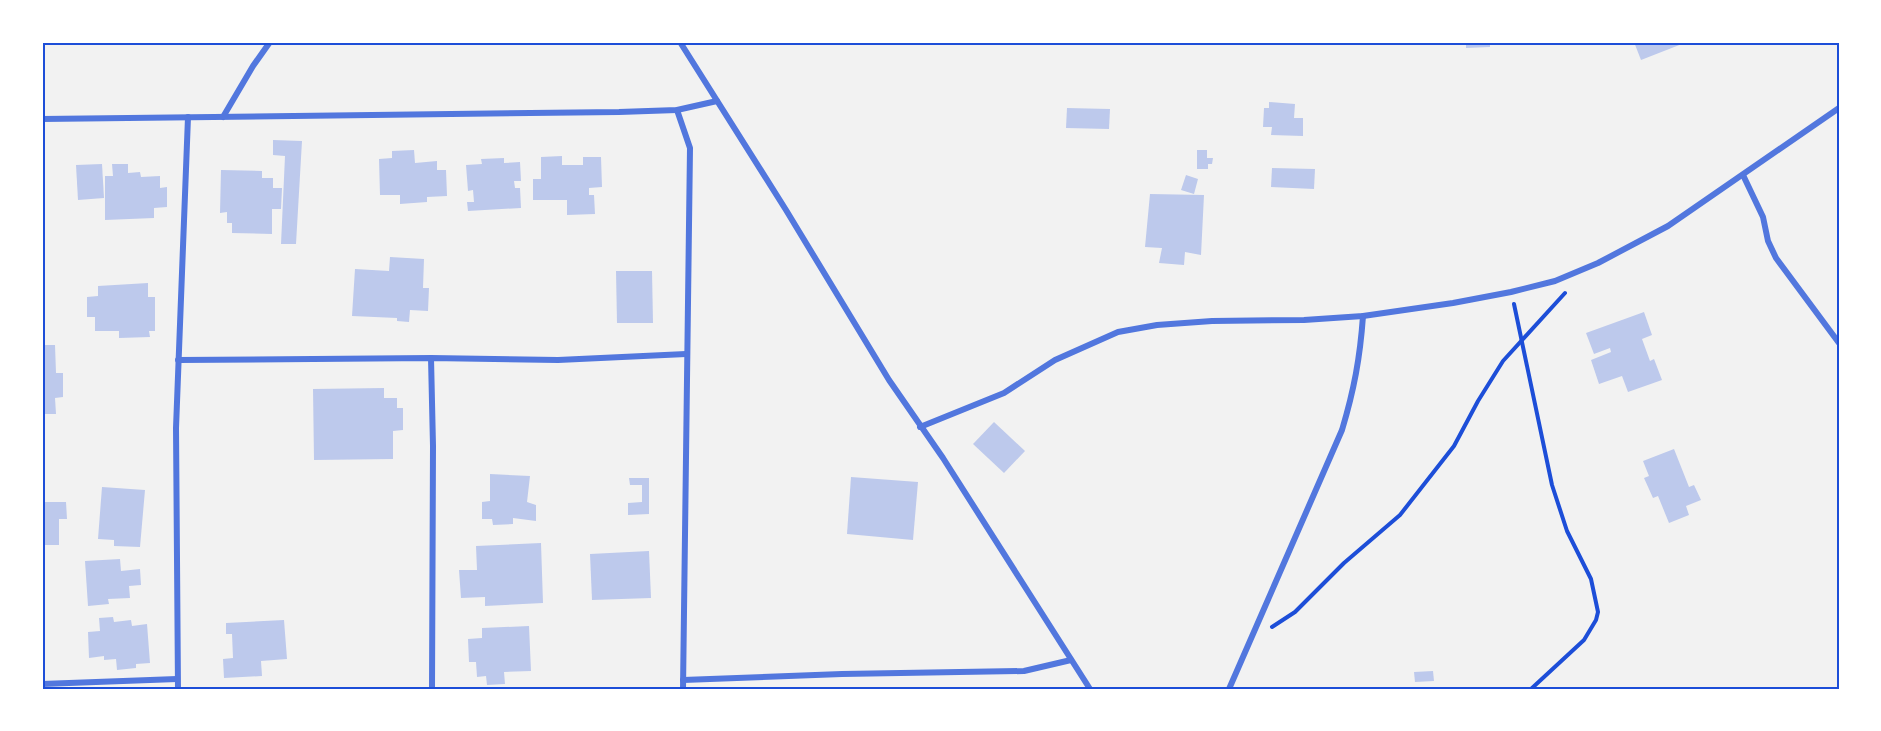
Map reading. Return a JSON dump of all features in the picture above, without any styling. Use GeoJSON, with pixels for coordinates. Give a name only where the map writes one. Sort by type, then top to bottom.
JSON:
{"type":"FeatureCollection","features":[{"type":"Feature","properties":{"kind":"street"},"geometry":{"type":"LineString","coordinates":[[223,117],[270,42]]}},
{"type":"Feature","properties":{"kind":"street"},"geometry":{"type":"LineString","coordinates":[[680,42],[786,210],[862,337],[920,427],[943,458],[1090,689]]}},
{"type":"Feature","properties":{"kind":"street"},"geometry":{"type":"LineString","coordinates":[[42,119],[677,110],[717,101]]}},
{"type":"Feature","properties":{"kind":"street"},"geometry":{"type":"LineString","coordinates":[[920,427],[1004,393],[1055,360],[1118,332],[1157,325],[1212,321],[1304,320],[1363,316],[1511,292],[1555,280],[1598,263],[1668,226],[1839,108]]}},
{"type":"Feature","properties":{"kind":"street"},"geometry":{"type":"LineString","coordinates":[[677,110],[690,148],[683,689]]}},
{"type":"Feature","properties":{"kind":"street"},"geometry":{"type":"LineString","coordinates":[[177,689],[176,428],[188,117]]}},
{"type":"Feature","properties":{"kind":"street"},"geometry":{"type":"LineString","coordinates":[[1743,175],[1764,217],[1768,241],[1776,258],[1839,343]]}},
{"type":"Feature","properties":{"kind":"street"},"geometry":{"type":"LineString","coordinates":[[1229,689],[1342,430],[1359,362],[1363,316]]}},
{"type":"Feature","properties":{"kind":"street"},"geometry":{"type":"LineString","coordinates":[[178,360],[431,358],[558,360],[686,354]]}},
{"type":"Feature","properties":{"kind":"street"},"geometry":{"type":"LineString","coordinates":[[431,358],[432,689]]}},
{"type":"Feature","properties":{"kind":"street"},"geometry":{"type":"LineString","coordinates":[[683,680],[1024,671],[1071,660]]}},
{"type":"Feature","properties":{"kind":"street"},"geometry":{"type":"LineString","coordinates":[[42,684],[177,679]]}},
{"type":"Feature","properties":{"kind":"path"},"geometry":{"type":"LineString","coordinates":[[1251,640],[1295,612],[1344,563],[1400,515],[1454,446],[1503,361],[1554,303],[1572,287]]}},
{"type":"Feature","properties":{"kind":"path"},"geometry":{"type":"LineString","coordinates":[[1511,292],[1552,485],[1567,531],[1591,579],[1598,612],[1584,640],[1530,689]]}},
{"type":"Feature","properties":{"kind":"building"},"geometry":{"type":"Polygon","coordinates":[[[1466,42],[1490,42],[1490,47],[1466,48],[1466,42]]]}},
{"type":"Feature","properties":{"kind":"building"},"geometry":{"type":"Polygon","coordinates":[[[1634,42],[1687,42],[1641,60],[1634,42]]]}},
{"type":"Feature","properties":{"kind":"building"},"geometry":{"type":"Polygon","coordinates":[[[1269,102],[1295,104],[1294,118],[1303,118],[1303,136],[1271,135],[1272,127],[1263,127],[1264,108],[1269,108],[1269,102]]]}},
{"type":"Feature","properties":{"kind":"building"},"geometry":{"type":"Polygon","coordinates":[[[1067,108],[1110,109],[1109,129],[1066,128],[1067,108]]]}},
{"type":"Feature","properties":{"kind":"building"},"geometry":{"type":"Polygon","coordinates":[[[273,140],[302,141],[296,244],[281,244],[285,156],[273,155],[273,140]]]}},
{"type":"Feature","properties":{"kind":"building"},"geometry":{"type":"Polygon","coordinates":[[[414,150],[415,163],[437,161],[437,170],[446,170],[447,196],[427,197],[427,202],[400,204],[400,195],[380,195],[379,159],[392,158],[392,151],[414,150]]]}},
{"type":"Feature","properties":{"kind":"building"},"geometry":{"type":"Polygon","coordinates":[[[1197,150],[1207,150],[1207,158],[1213,158],[1212,164],[1208,164],[1208,169],[1197,169],[1197,150]]]}},
{"type":"Feature","properties":{"kind":"building"},"geometry":{"type":"Polygon","coordinates":[[[562,156],[562,165],[583,165],[583,157],[601,157],[602,187],[589,188],[589,195],[594,195],[595,214],[567,215],[567,200],[533,200],[533,179],[541,179],[541,157],[562,156]]]}},
{"type":"Feature","properties":{"kind":"building"},"geometry":{"type":"Polygon","coordinates":[[[504,158],[504,163],[520,162],[521,181],[514,181],[515,188],[520,188],[521,208],[468,211],[467,202],[474,202],[473,190],[468,191],[466,165],[482,164],[481,159],[504,158]]]}},
{"type":"Feature","properties":{"kind":"building"},"geometry":{"type":"Polygon","coordinates":[[[102,164],[104,198],[78,200],[76,165],[102,164]]]}},
{"type":"Feature","properties":{"kind":"building"},"geometry":{"type":"Polygon","coordinates":[[[112,164],[128,164],[128,173],[140,172],[141,177],[160,176],[160,188],[167,187],[167,207],[154,208],[154,218],[105,220],[105,176],[113,176],[112,164]]]}},
{"type":"Feature","properties":{"kind":"building"},"geometry":{"type":"Polygon","coordinates":[[[1272,168],[1315,169],[1314,189],[1271,187],[1272,168]]]}},
{"type":"Feature","properties":{"kind":"building"},"geometry":{"type":"Polygon","coordinates":[[[221,170],[262,171],[262,178],[273,178],[273,188],[282,188],[281,209],[272,209],[272,234],[232,233],[232,223],[227,223],[227,212],[220,213],[221,170]]]}},
{"type":"Feature","properties":{"kind":"building"},"geometry":{"type":"Polygon","coordinates":[[[1186,175],[1198,179],[1194,194],[1181,190],[1186,175]]]}},
{"type":"Feature","properties":{"kind":"building"},"geometry":{"type":"Polygon","coordinates":[[[1150,194],[1204,195],[1201,255],[1185,252],[1184,265],[1159,263],[1162,248],[1145,247],[1150,194]]]}},
{"type":"Feature","properties":{"kind":"building"},"geometry":{"type":"Polygon","coordinates":[[[390,257],[424,259],[423,288],[429,288],[428,311],[410,310],[409,322],[397,321],[397,318],[352,316],[355,269],[389,271],[390,257]]]}},
{"type":"Feature","properties":{"kind":"building"},"geometry":{"type":"Polygon","coordinates":[[[616,271],[652,271],[653,323],[617,323],[616,271]]]}},
{"type":"Feature","properties":{"kind":"building"},"geometry":{"type":"Polygon","coordinates":[[[148,283],[148,297],[155,297],[155,331],[149,331],[150,337],[119,338],[119,331],[95,331],[95,317],[87,317],[87,297],[98,296],[98,286],[148,283]]]}},
{"type":"Feature","properties":{"kind":"building"},"geometry":{"type":"Polygon","coordinates":[[[1644,312],[1652,335],[1642,339],[1650,361],[1654,359],[1662,380],[1628,392],[1622,376],[1599,384],[1591,360],[1611,352],[1610,348],[1594,354],[1586,333],[1644,312]]]}},
{"type":"Feature","properties":{"kind":"building"},"geometry":{"type":"Polygon","coordinates":[[[42,345],[55,345],[56,373],[63,373],[63,397],[55,398],[56,414],[42,414],[42,345]]]}},
{"type":"Feature","properties":{"kind":"building"},"geometry":{"type":"Polygon","coordinates":[[[384,388],[384,398],[397,398],[397,408],[403,408],[403,430],[393,431],[393,459],[314,460],[313,389],[384,388]]]}},
{"type":"Feature","properties":{"kind":"building"},"geometry":{"type":"Polygon","coordinates":[[[994,422],[1025,451],[1004,473],[973,444],[994,422]]]}},
{"type":"Feature","properties":{"kind":"building"},"geometry":{"type":"Polygon","coordinates":[[[1674,449],[1689,487],[1694,485],[1701,500],[1686,506],[1689,515],[1669,523],[1658,496],[1653,498],[1644,478],[1649,476],[1643,461],[1674,449]]]}},
{"type":"Feature","properties":{"kind":"building"},"geometry":{"type":"Polygon","coordinates":[[[490,474],[530,476],[527,502],[536,505],[536,521],[513,518],[513,524],[493,525],[492,519],[482,519],[482,502],[490,501],[490,474]]]}},
{"type":"Feature","properties":{"kind":"building"},"geometry":{"type":"Polygon","coordinates":[[[851,477],[918,482],[913,540],[847,534],[851,477]]]}},
{"type":"Feature","properties":{"kind":"building"},"geometry":{"type":"Polygon","coordinates":[[[629,478],[649,478],[649,514],[628,515],[628,503],[642,502],[642,485],[630,485],[629,478]]]}},
{"type":"Feature","properties":{"kind":"building"},"geometry":{"type":"Polygon","coordinates":[[[102,487],[145,490],[140,547],[114,546],[114,540],[98,539],[102,487]]]}},
{"type":"Feature","properties":{"kind":"building"},"geometry":{"type":"Polygon","coordinates":[[[42,502],[66,502],[67,519],[59,519],[59,545],[42,545],[42,502]]]}},
{"type":"Feature","properties":{"kind":"building"},"geometry":{"type":"Polygon","coordinates":[[[541,543],[543,603],[485,606],[485,597],[461,598],[459,570],[477,570],[476,546],[541,543]]]}},
{"type":"Feature","properties":{"kind":"building"},"geometry":{"type":"Polygon","coordinates":[[[649,551],[651,598],[592,600],[590,554],[649,551]]]}},
{"type":"Feature","properties":{"kind":"building"},"geometry":{"type":"Polygon","coordinates":[[[120,559],[121,571],[140,569],[141,585],[129,586],[130,598],[108,599],[109,604],[88,606],[85,561],[120,559]]]}},
{"type":"Feature","properties":{"kind":"building"},"geometry":{"type":"Polygon","coordinates":[[[113,617],[114,622],[131,620],[132,626],[147,624],[150,663],[136,664],[136,668],[117,670],[116,659],[104,660],[104,656],[89,658],[88,632],[100,631],[99,618],[113,617]]]}},
{"type":"Feature","properties":{"kind":"building"},"geometry":{"type":"Polygon","coordinates":[[[284,620],[287,659],[261,661],[262,676],[224,678],[223,659],[233,658],[232,634],[226,634],[226,623],[284,620]]]}},
{"type":"Feature","properties":{"kind":"building"},"geometry":{"type":"Polygon","coordinates":[[[529,626],[531,671],[504,672],[505,684],[487,685],[486,676],[477,677],[476,662],[469,662],[468,639],[482,638],[482,628],[529,626]]]}},
{"type":"Feature","properties":{"kind":"building"},"geometry":{"type":"Polygon","coordinates":[[[1433,671],[1434,681],[1415,682],[1414,672],[1433,671]]]}}]}
